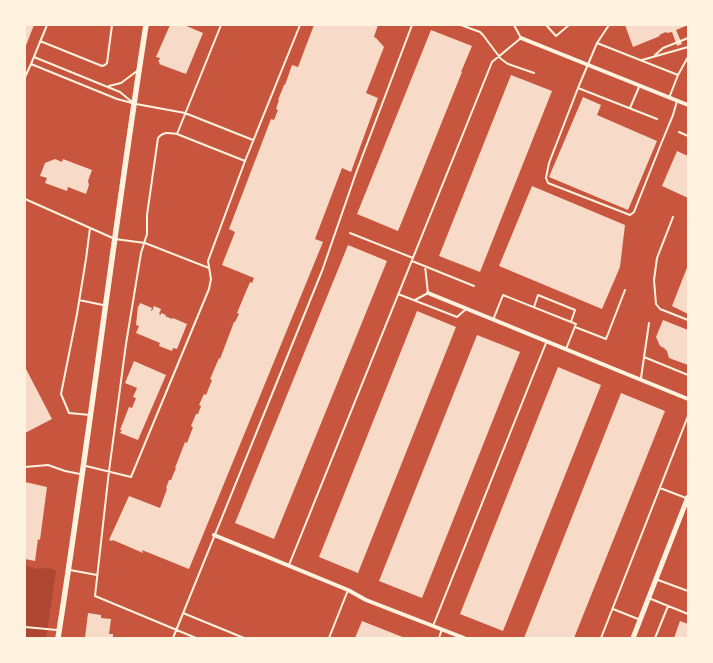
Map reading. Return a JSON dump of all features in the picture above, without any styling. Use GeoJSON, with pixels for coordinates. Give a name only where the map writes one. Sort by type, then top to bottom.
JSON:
{"type":"FeatureCollection","features":[{"type":"Feature","properties":{"kind":"main road"},"geometry":{"type":"LineString","coordinates":[[58,638],[84,466],[133,103],[146,25]]}},
{"type":"Feature","properties":{"kind":"street"},"geometry":{"type":"LineString","coordinates":[[521,38],[688,105]]}},
{"type":"Feature","properties":{"kind":"street"},"geometry":{"type":"LineString","coordinates":[[428,293],[688,399]]}},
{"type":"Feature","properties":{"kind":"street"},"geometry":{"type":"LineString","coordinates":[[633,638],[686,510],[688,498]]}},
{"type":"Feature","properties":{"kind":"street"},"geometry":{"type":"LineString","coordinates":[[214,535],[348,590],[366,600],[464,638]]}},
{"type":"Feature","properties":{"kind":"lane"},"geometry":{"type":"LineString","coordinates":[[25,77],[47,25]]}},
{"type":"Feature","properties":{"kind":"lane"},"geometry":{"type":"LineString","coordinates":[[40,41],[102,66],[105,65],[112,25]]}},
{"type":"Feature","properties":{"kind":"lane"},"geometry":{"type":"LineString","coordinates":[[177,134],[221,25]]}},
{"type":"Feature","properties":{"kind":"lane"},"geometry":{"type":"LineString","coordinates":[[84,466],[131,477],[209,289],[211,279],[208,261],[300,25]]}},
{"type":"Feature","properties":{"kind":"lane"},"geometry":{"type":"LineString","coordinates":[[173,638],[322,271],[356,173],[412,25]]}},
{"type":"Feature","properties":{"kind":"lane"},"geometry":{"type":"LineString","coordinates":[[461,25],[480,32],[499,57],[508,64],[534,73]]}},
{"type":"Feature","properties":{"kind":"lane"},"geometry":{"type":"LineString","coordinates":[[289,566],[492,62],[521,38],[514,25]]}},
{"type":"Feature","properties":{"kind":"lane"},"geometry":{"type":"LineString","coordinates":[[546,25],[556,36],[569,25]]}},
{"type":"Feature","properties":{"kind":"lane"},"geometry":{"type":"LineString","coordinates":[[609,25],[597,42],[549,163],[546,178],[548,183],[630,215],[634,212],[674,115],[677,101]]}},
{"type":"Feature","properties":{"kind":"lane"},"geometry":{"type":"LineString","coordinates":[[654,57],[663,48],[688,38]]}},
{"type":"Feature","properties":{"kind":"lane"},"geometry":{"type":"LineString","coordinates":[[597,42],[678,75]]}},
{"type":"Feature","properties":{"kind":"lane"},"geometry":{"type":"LineString","coordinates":[[642,60],[688,47]]}},
{"type":"Feature","properties":{"kind":"lane"},"geometry":{"type":"LineString","coordinates":[[34,57],[120,92],[133,103]]}},
{"type":"Feature","properties":{"kind":"lane"},"geometry":{"type":"LineString","coordinates":[[669,98],[678,75],[688,57]]}},
{"type":"Feature","properties":{"kind":"lane"},"geometry":{"type":"LineString","coordinates":[[32,64],[117,99],[185,113],[254,141]]}},
{"type":"Feature","properties":{"kind":"lane"},"geometry":{"type":"LineString","coordinates":[[106,86],[121,83],[139,70]]}},
{"type":"Feature","properties":{"kind":"lane"},"geometry":{"type":"LineString","coordinates":[[630,108],[639,86]]}},
{"type":"Feature","properties":{"kind":"lane"},"geometry":{"type":"LineString","coordinates":[[578,88],[657,119]]}},
{"type":"Feature","properties":{"kind":"lane"},"geometry":{"type":"LineString","coordinates":[[196,638],[94,596],[126,344],[141,253],[147,234],[147,215],[158,138],[165,132],[177,134],[246,161]]}},
{"type":"Feature","properties":{"kind":"lane"},"geometry":{"type":"LineString","coordinates":[[679,132],[688,136]]}},
{"type":"Feature","properties":{"kind":"lane"},"geometry":{"type":"LineString","coordinates":[[25,199],[115,239],[145,243],[209,268]]}},
{"type":"Feature","properties":{"kind":"lane"},"geometry":{"type":"LineString","coordinates":[[672,216],[656,258],[654,280],[656,304],[660,309],[688,320]]}},
{"type":"Feature","properties":{"kind":"lane"},"geometry":{"type":"LineString","coordinates":[[90,228],[80,300],[61,394],[69,413],[90,415]]}},
{"type":"Feature","properties":{"kind":"lane"},"geometry":{"type":"LineString","coordinates":[[350,233],[474,286]]}},
{"type":"Feature","properties":{"kind":"lane"},"geometry":{"type":"LineString","coordinates":[[414,300],[428,293],[425,266]]}},
{"type":"Feature","properties":{"kind":"lane"},"geometry":{"type":"LineString","coordinates":[[575,327],[606,339],[625,290]]}},
{"type":"Feature","properties":{"kind":"lane"},"geometry":{"type":"LineString","coordinates":[[398,294],[457,317],[466,309]]}},
{"type":"Feature","properties":{"kind":"lane"},"geometry":{"type":"LineString","coordinates":[[493,320],[503,295],[534,307],[576,324],[566,349]]}},
{"type":"Feature","properties":{"kind":"lane"},"geometry":{"type":"LineString","coordinates":[[534,307],[538,295],[575,310],[571,322]]}},
{"type":"Feature","properties":{"kind":"lane"},"geometry":{"type":"LineString","coordinates":[[80,300],[106,305]]}},
{"type":"Feature","properties":{"kind":"lane"},"geometry":{"type":"LineString","coordinates":[[641,380],[649,324]]}},
{"type":"Feature","properties":{"kind":"lane"},"geometry":{"type":"LineString","coordinates":[[433,626],[547,342]]}},
{"type":"Feature","properties":{"kind":"lane"},"geometry":{"type":"LineString","coordinates":[[644,358],[688,375]]}},
{"type":"Feature","properties":{"kind":"lane"},"geometry":{"type":"LineString","coordinates":[[601,638],[688,416]]}},
{"type":"Feature","properties":{"kind":"lane"},"geometry":{"type":"LineString","coordinates":[[25,467],[48,465],[82,475]]}},
{"type":"Feature","properties":{"kind":"lane"},"geometry":{"type":"LineString","coordinates":[[660,488],[688,498]]}},
{"type":"Feature","properties":{"kind":"lane"},"geometry":{"type":"LineString","coordinates":[[68,570],[97,575]]}},
{"type":"Feature","properties":{"kind":"lane"},"geometry":{"type":"LineString","coordinates":[[656,579],[688,591]]}},
{"type":"Feature","properties":{"kind":"lane"},"geometry":{"type":"LineString","coordinates":[[329,638],[348,590]]}},
{"type":"Feature","properties":{"kind":"lane"},"geometry":{"type":"LineString","coordinates":[[648,598],[688,614]]}},
{"type":"Feature","properties":{"kind":"lane"},"geometry":{"type":"LineString","coordinates":[[655,638],[668,606]]}},
{"type":"Feature","properties":{"kind":"lane"},"geometry":{"type":"LineString","coordinates":[[613,609],[640,620]]}},
{"type":"Feature","properties":{"kind":"lane"},"geometry":{"type":"LineString","coordinates":[[183,613],[244,638]]}},
{"type":"Feature","properties":{"kind":"lane"},"geometry":{"type":"LineString","coordinates":[[25,627],[59,630]]}},
{"type":"Feature","properties":{"kind":"lane"},"geometry":{"type":"LineString","coordinates":[[438,638],[442,629]]}},
{"type":"Feature","properties":{"kind":"shaded area"},"geometry":{"type":"Polygon","coordinates":[[[25,565],[36,569],[49,568],[56,571],[46,638],[25,638],[25,565]]]}},
{"type":"Feature","properties":{"kind":"building"},"geometry":{"type":"Polygon","coordinates":[[[25,25],[34,25],[25,48],[25,25]]]}},
{"type":"Feature","properties":{"kind":"building"},"geometry":{"type":"Polygon","coordinates":[[[170,25],[184,25],[203,33],[186,74],[159,64],[160,58],[156,57],[170,25]]]}},
{"type":"Feature","properties":{"kind":"building"},"geometry":{"type":"Polygon","coordinates":[[[314,25],[378,25],[374,37],[384,47],[366,93],[378,98],[351,172],[342,168],[315,239],[323,242],[189,569],[142,550],[143,553],[109,540],[129,496],[160,508],[169,480],[171,480],[185,442],[187,443],[196,414],[198,414],[201,406],[199,405],[204,394],[206,395],[212,380],[210,379],[239,314],[237,313],[250,282],[252,283],[254,278],[222,265],[235,232],[229,229],[271,119],[274,120],[278,110],[276,109],[278,100],[292,65],[298,67],[314,25]]]}},
{"type":"Feature","properties":{"kind":"building"},"geometry":{"type":"Polygon","coordinates":[[[625,25],[688,25],[676,30],[682,44],[677,46],[672,32],[666,32],[633,47],[625,25]]]}},
{"type":"Feature","properties":{"kind":"building"},"geometry":{"type":"Polygon","coordinates":[[[431,30],[472,46],[398,231],[357,214],[431,30]]]}},
{"type":"Feature","properties":{"kind":"building"},"geometry":{"type":"Polygon","coordinates":[[[511,75],[552,91],[480,272],[439,256],[511,75]]]}},
{"type":"Feature","properties":{"kind":"building"},"geometry":{"type":"Polygon","coordinates":[[[583,97],[601,105],[597,115],[657,141],[628,210],[549,177],[583,97]]]}},
{"type":"Feature","properties":{"kind":"building"},"geometry":{"type":"Polygon","coordinates":[[[677,151],[688,156],[688,198],[662,186],[677,151]]]}},
{"type":"Feature","properties":{"kind":"building"},"geometry":{"type":"Polygon","coordinates":[[[55,159],[62,162],[63,159],[92,170],[86,194],[68,187],[67,191],[45,183],[47,178],[40,176],[45,163],[55,159]]]}},
{"type":"Feature","properties":{"kind":"building"},"geometry":{"type":"Polygon","coordinates":[[[532,186],[625,225],[620,267],[602,309],[499,266],[532,186]]]}},
{"type":"Feature","properties":{"kind":"building"},"geometry":{"type":"Polygon","coordinates":[[[348,245],[387,261],[274,539],[235,523],[348,245]]]}},
{"type":"Feature","properties":{"kind":"building"},"geometry":{"type":"Polygon","coordinates":[[[688,265],[688,314],[672,306],[688,265]]]}},
{"type":"Feature","properties":{"kind":"building"},"geometry":{"type":"Polygon","coordinates":[[[140,303],[152,308],[151,311],[154,306],[161,309],[159,314],[161,315],[161,313],[187,324],[177,349],[173,348],[172,351],[159,346],[160,343],[136,333],[139,326],[136,325],[140,303]]]}},
{"type":"Feature","properties":{"kind":"building"},"geometry":{"type":"Polygon","coordinates":[[[417,311],[456,327],[358,573],[319,557],[417,311]]]}},
{"type":"Feature","properties":{"kind":"building"},"geometry":{"type":"Polygon","coordinates":[[[663,320],[688,330],[688,365],[669,358],[667,351],[660,346],[656,337],[663,320]]]}},
{"type":"Feature","properties":{"kind":"building"},"geometry":{"type":"Polygon","coordinates":[[[477,335],[520,352],[422,598],[379,581],[477,335]]]}},
{"type":"Feature","properties":{"kind":"building"},"geometry":{"type":"Polygon","coordinates":[[[134,361],[166,375],[138,440],[120,433],[129,407],[132,408],[136,398],[133,397],[137,388],[125,383],[134,361]]]}},
{"type":"Feature","properties":{"kind":"building"},"geometry":{"type":"Polygon","coordinates":[[[25,367],[52,419],[25,433],[25,367]]]}},
{"type":"Feature","properties":{"kind":"building"},"geometry":{"type":"Polygon","coordinates":[[[558,367],[601,385],[503,631],[460,614],[558,367]]]}},
{"type":"Feature","properties":{"kind":"building"},"geometry":{"type":"Polygon","coordinates":[[[621,393],[665,411],[574,638],[524,638],[621,393]]]}},
{"type":"Feature","properties":{"kind":"building"},"geometry":{"type":"Polygon","coordinates":[[[25,482],[47,487],[40,540],[38,539],[35,561],[25,559],[25,482]]]}},
{"type":"Feature","properties":{"kind":"building"},"geometry":{"type":"Polygon","coordinates":[[[88,613],[101,615],[101,618],[111,619],[109,634],[113,634],[113,638],[85,638],[88,613]]]}},
{"type":"Feature","properties":{"kind":"building"},"geometry":{"type":"Polygon","coordinates":[[[362,621],[405,638],[355,638],[362,621]]]}},
{"type":"Feature","properties":{"kind":"building"},"geometry":{"type":"Polygon","coordinates":[[[680,621],[688,624],[688,638],[674,638],[680,621]]]}}]}
